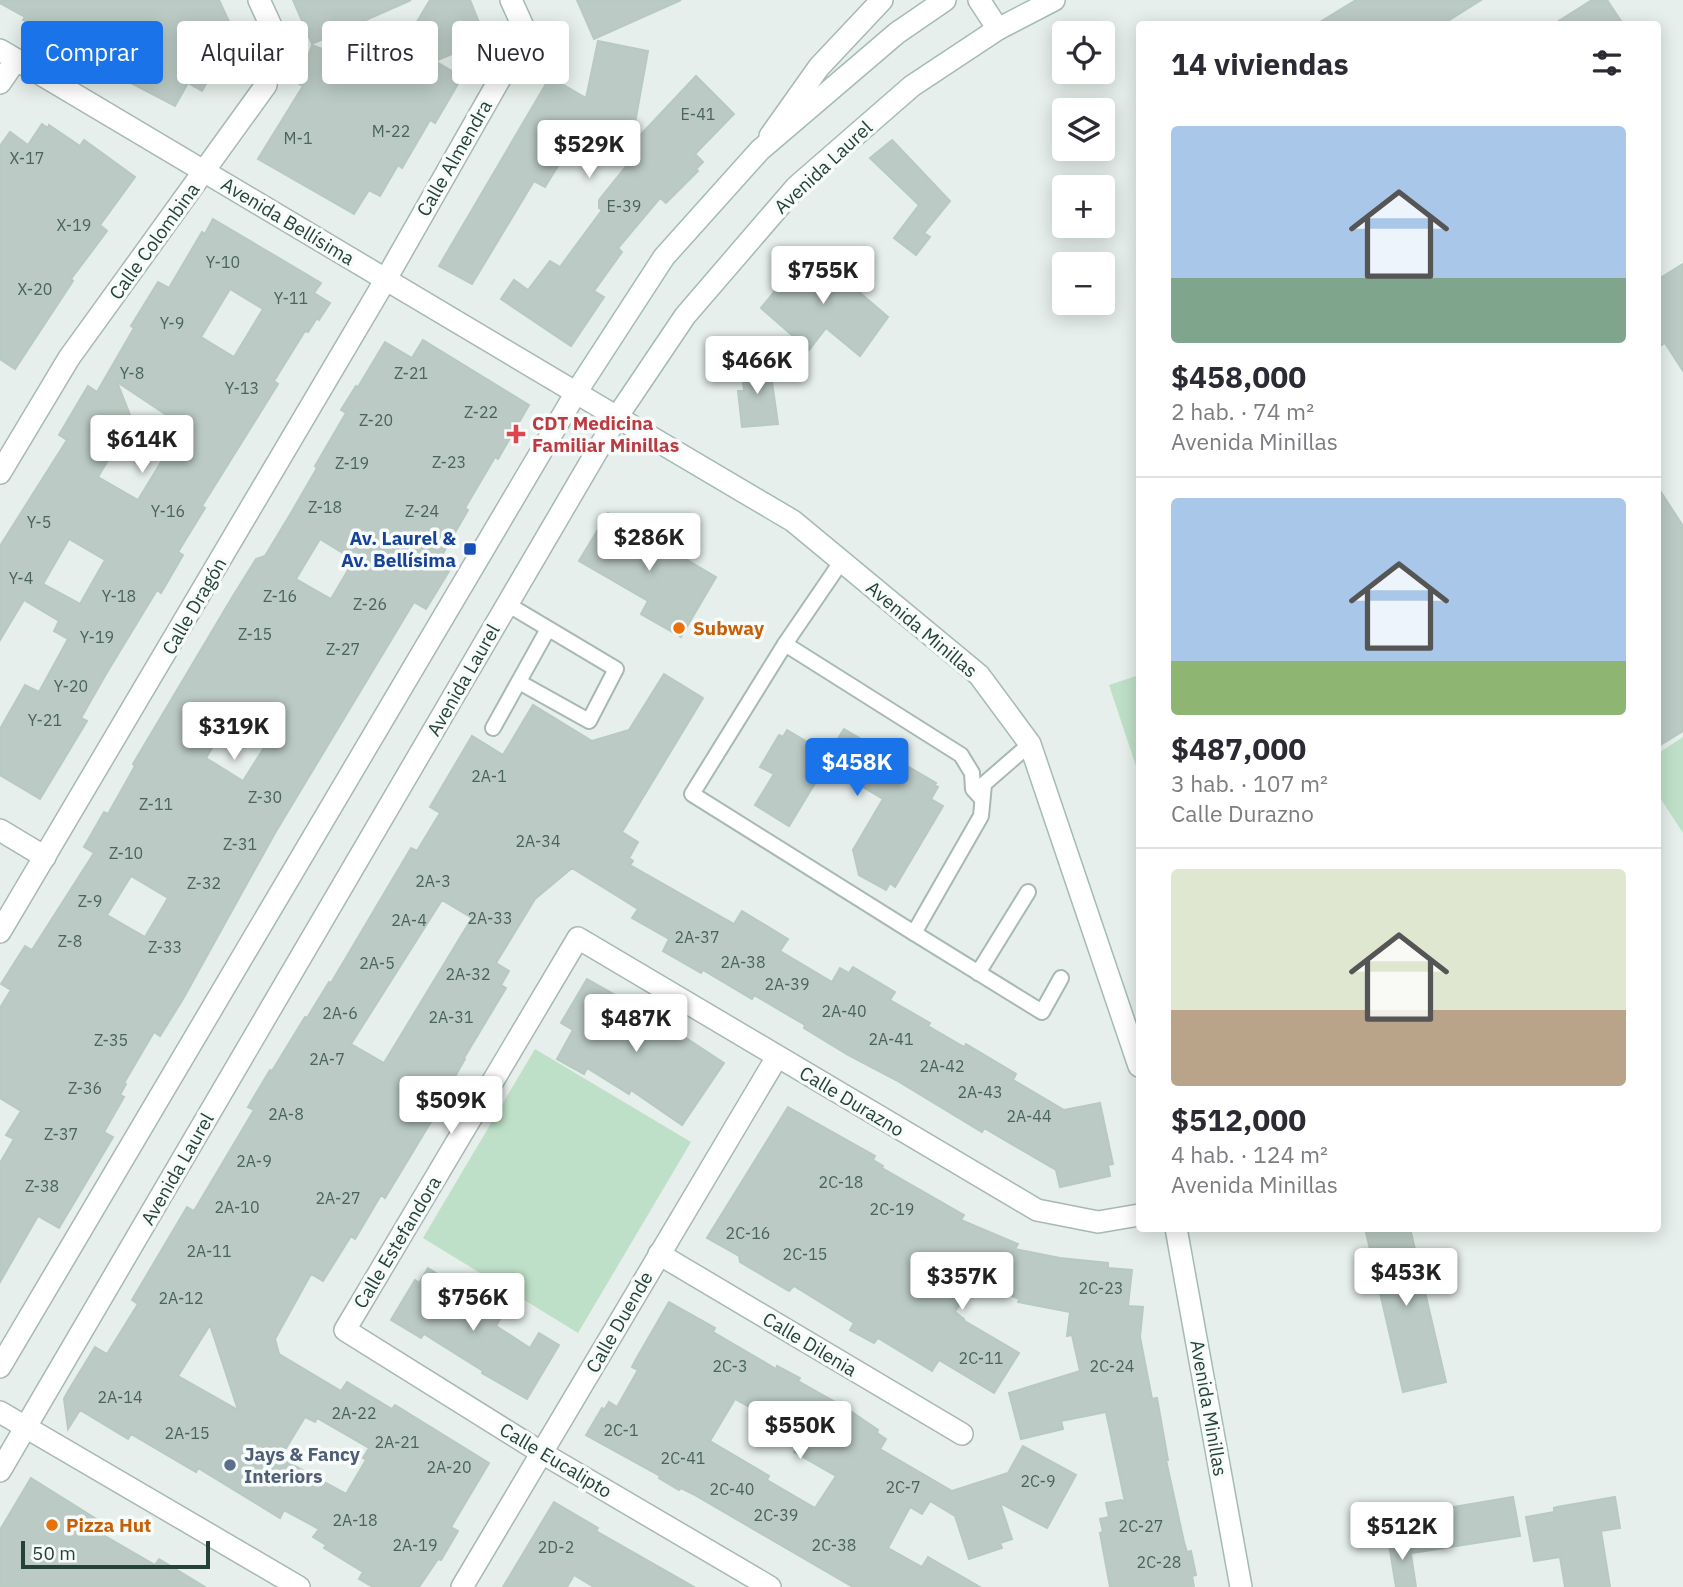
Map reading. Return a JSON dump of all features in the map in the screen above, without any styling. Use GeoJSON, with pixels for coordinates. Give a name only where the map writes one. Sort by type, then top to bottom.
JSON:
{"type":"FeatureCollection","features":[{"type":"Feature","properties":{"kind":"street","name":"Calle Colombina"},"geometry":{"type":"LineString","coordinates":[[0,473],[69,358],[266,85],[271,26],[260,0]]}},
{"type":"Feature","properties":{"kind":"street","name":"Calle Almendra"},"geometry":{"type":"LineString","coordinates":[[386,279],[526,33],[511,0]]}},
{"type":"Feature","properties":{"kind":"street"},"geometry":{"type":"LineString","coordinates":[[0,1367],[577,391],[664,257],[760,150],[819,67],[882,0]]}},
{"type":"Feature","properties":{"kind":"street"},"geometry":{"type":"LineString","coordinates":[[760,150],[897,33],[945,0]]}},
{"type":"Feature","properties":{"kind":"street"},"geometry":{"type":"LineString","coordinates":[[978,0],[998,29]]}},
{"type":"Feature","properties":{"kind":"street","name":"Avenida Laurel"},"geometry":{"type":"LineString","coordinates":[[0,1471],[617,417],[685,316],[796,187],[912,86],[998,29],[1054,0]]}},
{"type":"Feature","properties":{"kind":"street","name":"Avenida Bellísima"},"geometry":{"type":"LineString","coordinates":[[8,55],[617,417]]}},
{"type":"Feature","properties":{"kind":"street"},"geometry":{"type":"LineString","coordinates":[[0,83],[8,55]]}},
{"type":"Feature","properties":{"kind":"street","name":"Calle Dragón"},"geometry":{"type":"LineString","coordinates":[[0,932],[386,279]]}},
{"type":"Feature","properties":{"kind":"street","name":"Avenida Minillas"},"geometry":{"type":"LineString","coordinates":[[617,417],[793,522],[979,675],[1030,744],[1136,1057]]}},
{"type":"Feature","properties":{"kind":"street"},"geometry":{"type":"LineString","coordinates":[[0,830],[46,857]]}},
{"type":"Feature","properties":{"kind":"street","name":"Calle Durazno"},"geometry":{"type":"LineString","coordinates":[[578,938],[1037,1210],[1098,1222],[1136,1216]]}},
{"type":"Feature","properties":{"kind":"street","name":"Calle Estefandora"},"geometry":{"type":"LineString","coordinates":[[345,1330],[578,938]]}},
{"type":"Feature","properties":{"kind":"street","name":"Calle Duende"},"geometry":{"type":"LineString","coordinates":[[462,1587],[777,1057]]}},
{"type":"Feature","properties":{"kind":"street","name":"Avenida Minillas"},"geometry":{"type":"LineString","coordinates":[[1177,1232],[1241,1587]]}},
{"type":"Feature","properties":{"kind":"street","name":"Calle Dilenia"},"geometry":{"type":"LineString","coordinates":[[659,1254],[962,1434]]}},
{"type":"Feature","properties":{"kind":"street","name":"Calle Eucalipto"},"geometry":{"type":"LineString","coordinates":[[345,1330],[542,1453],[770,1587]]}},
{"type":"Feature","properties":{"kind":"street"},"geometry":{"type":"LineString","coordinates":[[0,1412],[299,1587]]}},
{"type":"Feature","properties":{"kind":"lane"},"geometry":{"type":"LineString","coordinates":[[841,562],[785,643],[692,794],[1042,1012],[1061,978]]}},
{"type":"Feature","properties":{"kind":"lane"},"geometry":{"type":"LineString","coordinates":[[508,604],[616,669],[589,721],[519,682]]}},
{"type":"Feature","properties":{"kind":"lane"},"geometry":{"type":"LineString","coordinates":[[493,728],[548,629]]}},
{"type":"Feature","properties":{"kind":"lane"},"geometry":{"type":"LineString","coordinates":[[785,643],[961,755],[972,773],[973,789],[982,799]]}},
{"type":"Feature","properties":{"kind":"lane"},"geometry":{"type":"LineString","coordinates":[[915,933],[981,816],[984,784],[1030,744]]}},
{"type":"Feature","properties":{"kind":"lane"},"geometry":{"type":"LineString","coordinates":[[978,973],[1028,892]]}},
{"type":"Feature","properties":{"kind":"green space"},"geometry":{"type":"Polygon","coordinates":[[[1136,676],[1136,766],[1109,685],[1136,676]]]}},
{"type":"Feature","properties":{"kind":"green space"},"geometry":{"type":"Polygon","coordinates":[[[1683,737],[1683,833],[1661,799],[1661,751],[1683,737]]]}},
{"type":"Feature","properties":{"kind":"green space"},"geometry":{"type":"Polygon","coordinates":[[[535,1049],[691,1142],[578,1333],[423,1238],[535,1049]]]}},
{"type":"Feature","properties":{"kind":"building"},"geometry":{"type":"Polygon","coordinates":[[[0,0],[219,0],[229,21],[177,21],[177,84],[187,84],[175,106],[133,84],[163,84],[163,21],[25,21],[25,17],[0,3],[0,0]]]}},
{"type":"Feature","properties":{"kind":"building"},"geometry":{"type":"Polygon","coordinates":[[[293,0],[411,0],[364,21],[322,21],[322,40],[312,44],[308,35],[308,21],[302,21],[293,0]]]}},
{"type":"Feature","properties":{"kind":"building"},"geometry":{"type":"Polygon","coordinates":[[[430,0],[470,0],[478,21],[452,21],[452,54],[438,60],[438,21],[417,21],[430,0]]]}},
{"type":"Feature","properties":{"kind":"building"},"geometry":{"type":"Polygon","coordinates":[[[577,0],[681,0],[594,39],[577,0]]]}},
{"type":"Feature","properties":{"kind":"building"},"geometry":{"type":"Polygon","coordinates":[[[1356,0],[1481,0],[1448,21],[1322,21],[1356,0]]]}},
{"type":"Feature","properties":{"kind":"building"},"geometry":{"type":"Polygon","coordinates":[[[1592,0],[1607,0],[1621,21],[1559,21],[1592,0]]]}},
{"type":"Feature","properties":{"kind":"building"},"geometry":{"type":"Polygon","coordinates":[[[598,41],[648,51],[631,145],[696,76],[734,114],[695,154],[703,162],[696,169],[698,171],[666,203],[660,198],[618,248],[622,252],[594,291],[604,297],[571,346],[501,299],[514,280],[528,290],[550,261],[560,267],[602,210],[599,208],[599,200],[627,165],[596,135],[584,157],[569,148],[545,187],[534,181],[472,284],[439,266],[546,84],[562,84],[586,98],[598,41]]]}},
{"type":"Feature","properties":{"kind":"building"},"geometry":{"type":"Polygon","coordinates":[[[312,45],[322,49],[322,84],[438,84],[438,63],[452,71],[452,84],[458,84],[435,123],[430,120],[402,168],[398,165],[380,196],[369,190],[354,214],[258,159],[303,86],[299,84],[308,84],[308,57],[312,45]]]}},
{"type":"Feature","properties":{"kind":"building"},"geometry":{"type":"Polygon","coordinates":[[[190,84],[206,84],[202,91],[190,84]]]}},
{"type":"Feature","properties":{"kind":"building"},"geometry":{"type":"Polygon","coordinates":[[[42,124],[48,128],[49,125],[80,146],[84,140],[135,177],[100,225],[107,231],[71,279],[73,281],[15,369],[0,359],[0,146],[10,132],[28,145],[42,124]]]}},
{"type":"Feature","properties":{"kind":"building"},"geometry":{"type":"Polygon","coordinates":[[[892,140],[950,201],[924,233],[930,237],[916,255],[894,238],[919,205],[870,158],[892,140]]]}},
{"type":"Feature","properties":{"kind":"building"},"geometry":{"type":"Polygon","coordinates":[[[213,219],[321,283],[314,293],[330,303],[319,320],[317,318],[308,332],[305,331],[274,381],[278,384],[202,506],[205,508],[178,552],[183,555],[161,593],[157,590],[106,674],[81,718],[87,721],[40,799],[0,775],[0,729],[25,685],[39,692],[68,639],[54,631],[59,621],[24,600],[0,640],[0,546],[67,440],[59,435],[88,386],[97,392],[134,328],[131,326],[158,282],[169,288],[202,232],[205,234],[213,219]],[[230,289],[201,337],[234,357],[263,309],[230,289]],[[117,382],[132,420],[98,477],[138,500],[183,426],[117,382]],[[69,539],[43,584],[80,604],[105,560],[69,539]]]}},
{"type":"Feature","properties":{"kind":"building"},"geometry":{"type":"Polygon","coordinates":[[[809,249],[888,317],[860,356],[826,328],[809,350],[761,308],[809,249]]]}},
{"type":"Feature","properties":{"kind":"building"},"geometry":{"type":"Polygon","coordinates":[[[1683,264],[1683,371],[1665,343],[1661,346],[1661,278],[1683,264]]]}},
{"type":"Feature","properties":{"kind":"building"},"geometry":{"type":"Polygon","coordinates":[[[423,340],[529,405],[498,459],[495,457],[465,508],[468,510],[442,555],[454,563],[426,609],[414,602],[275,833],[183,999],[160,1036],[154,1032],[124,1083],[126,1084],[120,1095],[124,1097],[104,1132],[113,1137],[59,1228],[38,1216],[0,1282],[0,1163],[14,1139],[6,1135],[21,1111],[0,1098],[0,1008],[11,990],[1,984],[25,946],[32,950],[94,853],[84,847],[104,812],[108,814],[135,766],[133,764],[233,596],[256,559],[265,556],[291,513],[346,413],[341,410],[356,386],[358,387],[385,342],[412,358],[423,340]],[[320,539],[296,579],[331,599],[354,560],[320,539]],[[247,701],[240,712],[235,709],[206,758],[243,781],[281,721],[247,701]],[[131,876],[107,915],[145,937],[168,898],[131,876]]]}},
{"type":"Feature","properties":{"kind":"building"},"geometry":{"type":"Polygon","coordinates":[[[769,361],[778,424],[742,427],[738,391],[744,391],[741,365],[769,361]]]}},
{"type":"Feature","properties":{"kind":"building"},"geometry":{"type":"Polygon","coordinates":[[[1661,492],[1683,526],[1683,731],[1661,745],[1661,492]]]}},
{"type":"Feature","properties":{"kind":"building"},"geometry":{"type":"Polygon","coordinates":[[[608,513],[716,577],[681,637],[641,614],[648,601],[579,561],[608,513]]]}},
{"type":"Feature","properties":{"kind":"building"},"geometry":{"type":"Polygon","coordinates":[[[664,674],[703,698],[622,832],[638,842],[629,858],[633,861],[630,865],[734,924],[742,911],[788,939],[780,951],[832,982],[840,968],[849,973],[853,967],[895,992],[890,1000],[930,1023],[928,1026],[964,1047],[966,1044],[1016,1074],[1013,1080],[1064,1110],[1100,1103],[1113,1164],[1108,1165],[1110,1176],[1060,1187],[1056,1170],[984,1128],[982,1132],[896,1080],[848,1055],[804,1028],[805,1025],[754,995],[752,999],[703,970],[701,973],[663,951],[669,939],[632,918],[638,909],[572,868],[535,899],[496,963],[509,971],[501,985],[506,988],[464,1058],[441,1101],[443,1102],[385,1198],[381,1195],[355,1239],[351,1236],[323,1281],[311,1274],[275,1339],[279,1354],[341,1391],[347,1382],[392,1409],[395,1405],[489,1463],[451,1527],[458,1531],[441,1560],[438,1559],[419,1587],[373,1587],[359,1579],[363,1572],[324,1548],[326,1545],[313,1537],[319,1529],[284,1510],[280,1518],[198,1468],[196,1472],[131,1434],[128,1439],[80,1410],[68,1429],[64,1399],[67,1393],[95,1347],[107,1354],[138,1304],[132,1300],[187,1207],[194,1211],[254,1110],[248,1107],[270,1070],[272,1071],[329,982],[331,983],[411,848],[417,851],[440,813],[430,807],[472,736],[503,755],[533,705],[592,741],[629,730],[664,674]],[[442,900],[351,1044],[384,1063],[472,918],[442,900]],[[210,1325],[178,1376],[238,1410],[210,1325]],[[305,1417],[280,1458],[346,1494],[366,1460],[363,1458],[369,1448],[317,1418],[315,1422],[305,1417]]]}},
{"type":"Feature","properties":{"kind":"building"},"geometry":{"type":"Polygon","coordinates":[[[844,729],[936,783],[934,785],[938,787],[931,799],[943,806],[895,887],[890,883],[886,890],[859,875],[853,850],[883,799],[826,765],[789,826],[755,805],[774,774],[760,767],[779,735],[783,737],[787,730],[828,754],[844,729]]]}},
{"type":"Feature","properties":{"kind":"building"},"geometry":{"type":"Polygon","coordinates":[[[587,979],[626,1001],[622,1007],[671,1037],[675,1031],[724,1063],[682,1125],[631,1090],[629,1094],[587,1068],[584,1074],[557,1059],[573,1030],[561,1023],[587,979]]]}},
{"type":"Feature","properties":{"kind":"building"},"geometry":{"type":"Polygon","coordinates":[[[788,1107],[875,1156],[873,1160],[883,1166],[882,1168],[964,1215],[961,1220],[1018,1244],[1015,1249],[1060,1258],[1108,1263],[1108,1268],[1132,1270],[1128,1306],[1143,1307],[1140,1337],[1152,1399],[1157,1398],[1166,1460],[1184,1542],[1187,1552],[1191,1551],[1196,1575],[1192,1576],[1194,1587],[1110,1587],[1100,1519],[1109,1517],[1106,1503],[1121,1500],[1125,1502],[1106,1412],[1061,1421],[1063,1429],[1021,1439],[1009,1393],[1080,1371],[1072,1335],[1067,1336],[1070,1312],[1018,1302],[1019,1299],[974,1280],[955,1312],[963,1320],[1019,1353],[994,1393],[939,1360],[932,1371],[878,1338],[874,1343],[850,1330],[854,1323],[794,1286],[789,1291],[740,1262],[739,1256],[707,1238],[788,1107]]]}},
{"type":"Feature","properties":{"kind":"building"},"geometry":{"type":"Polygon","coordinates":[[[1366,1232],[1411,1232],[1446,1382],[1403,1392],[1366,1232]]]}},
{"type":"Feature","properties":{"kind":"building"},"geometry":{"type":"Polygon","coordinates":[[[428,1268],[502,1316],[496,1326],[530,1348],[539,1333],[559,1345],[527,1399],[424,1334],[421,1338],[391,1320],[415,1280],[419,1283],[428,1268]]]}},
{"type":"Feature","properties":{"kind":"building"},"geometry":{"type":"Polygon","coordinates":[[[669,1302],[715,1328],[713,1332],[776,1369],[777,1366],[800,1378],[798,1381],[846,1408],[878,1430],[877,1433],[886,1439],[880,1449],[952,1491],[1008,1473],[1023,1446],[1076,1475],[1047,1528],[1000,1503],[1012,1539],[1000,1543],[1002,1548],[969,1559],[955,1516],[930,1501],[922,1514],[910,1507],[888,1548],[922,1567],[928,1557],[980,1587],[853,1587],[586,1435],[602,1408],[604,1410],[609,1402],[617,1407],[638,1370],[632,1367],[669,1302]],[[735,1399],[710,1441],[769,1476],[767,1480],[815,1508],[836,1476],[794,1452],[802,1440],[790,1432],[791,1430],[735,1399]]]}},
{"type":"Feature","properties":{"kind":"building"},"geometry":{"type":"Polygon","coordinates":[[[31,1478],[98,1520],[93,1529],[155,1565],[159,1559],[205,1587],[0,1587],[0,1530],[31,1478]]]}},
{"type":"Feature","properties":{"kind":"building"},"geometry":{"type":"Polygon","coordinates":[[[1513,1497],[1520,1536],[1412,1553],[1406,1515],[1513,1497]]]}},
{"type":"Feature","properties":{"kind":"building"},"geometry":{"type":"Polygon","coordinates":[[[1615,1497],[1620,1528],[1601,1531],[1610,1587],[1565,1587],[1560,1557],[1534,1561],[1526,1517],[1554,1512],[1557,1507],[1615,1497]]]}},
{"type":"Feature","properties":{"kind":"building"},"geometry":{"type":"Polygon","coordinates":[[[554,1502],[598,1528],[596,1531],[694,1587],[594,1587],[574,1575],[567,1587],[503,1587],[554,1502]]]}},
{"type":"Feature","properties":{"kind":"building"},"geometry":{"type":"Polygon","coordinates":[[[1408,1535],[1416,1587],[1396,1587],[1388,1538],[1408,1535]]]}},
{"type":"Feature","properties":{"kind":"place","name":"CDT Medicina Familiar Minillas"},"geometry":{"type":"Point","coordinates":[516,434]}},
{"type":"Feature","properties":{"kind":"place","name":"Av. Laurel & Av. Bellísima"},"geometry":{"type":"Point","coordinates":[470,549]}},
{"type":"Feature","properties":{"kind":"place","name":"Subway"},"geometry":{"type":"Point","coordinates":[679,628]}},
{"type":"Feature","properties":{"kind":"place","name":"Jays & Fancy Interiors"},"geometry":{"type":"Point","coordinates":[230,1465]}},
{"type":"Feature","properties":{"kind":"place","name":"Pizza Hut"},"geometry":{"type":"Point","coordinates":[52,1525]}}]}
